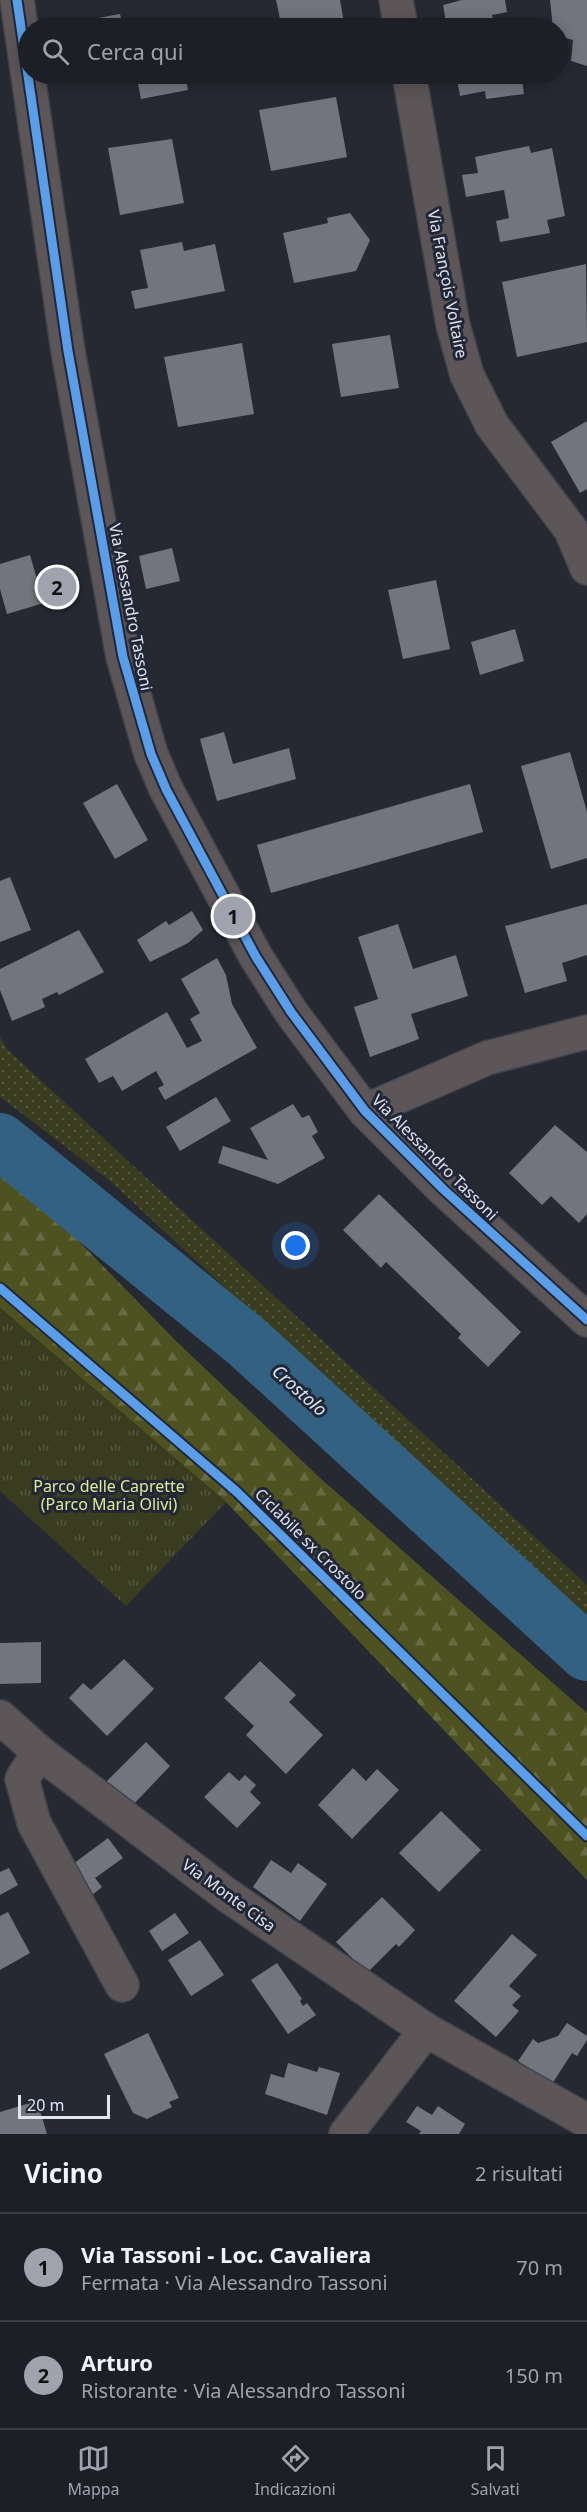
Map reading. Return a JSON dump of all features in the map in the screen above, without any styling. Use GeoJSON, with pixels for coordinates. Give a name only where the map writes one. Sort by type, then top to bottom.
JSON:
{"type":"FeatureCollection","features":[{"type":"Feature","properties":{"kind":"street","name":"Via Alessandro Tassoni"},"geometry":{"type":"LineString","coordinates":[[17,0],[20,18]]}},
{"type":"Feature","properties":{"kind":"street"},"geometry":{"type":"LineString","coordinates":[[396,0],[399,18]]}},
{"type":"Feature","properties":{"kind":"street","name":"Via Alessandro Tassoni"},"geometry":{"type":"LineString","coordinates":[[29,84],[68,351],[115,614],[135,704],[166,789],[256,957],[305,1032],[365,1111],[436,1182],[587,1320]]}},
{"type":"Feature","properties":{"kind":"street","name":"Via François Voltaire"},"geometry":{"type":"LineString","coordinates":[[411,84],[453,325],[467,375],[492,424],[571,530],[587,568]]}},
{"type":"Feature","properties":{"kind":"street"},"geometry":{"type":"LineString","coordinates":[[365,1111],[488,1058],[587,1032]]}},
{"type":"Feature","properties":{"kind":"street","name":"Via Monte Cisa"},"geometry":{"type":"LineString","coordinates":[[0,1717],[39,1752],[227,1895],[426,2030],[587,2121]]}},
{"type":"Feature","properties":{"kind":"street"},"geometry":{"type":"LineString","coordinates":[[39,1752],[22,1779],[34,1823],[122,1985]]}},
{"type":"Feature","properties":{"kind":"street"},"geometry":{"type":"LineString","coordinates":[[346,2134],[426,2030]]}},
{"type":"Feature","properties":{"kind":"green space"},"geometry":{"type":"Polygon","coordinates":[[[0,1037],[7,1049],[587,1585],[587,1623],[109,1180],[0,1097],[0,1037]]]}},
{"type":"Feature","properties":{"kind":"green space"},"geometry":{"type":"Polygon","coordinates":[[[0,1164],[23,1184],[176,1341],[319,1477],[587,1713],[587,1880],[226,1502],[0,1308],[0,1164]]]}},
{"type":"Feature","properties":{"kind":"green space","name":"Parco delle Caprette (Parco Maria Olivi)"},"geometry":{"type":"Polygon","coordinates":[[[0,1308],[226,1502],[126,1606],[0,1491],[0,1308]]]}},
{"type":"Feature","properties":{"kind":"building"},"geometry":{"type":"Polygon","coordinates":[[[276,0],[340,0],[343,18],[280,18],[276,0]]]}},
{"type":"Feature","properties":{"kind":"building"},"geometry":{"type":"Polygon","coordinates":[[[462,0],[505,0],[507,12],[492,15],[492,18],[445,18],[443,5],[462,0]]]}},
{"type":"Feature","properties":{"kind":"building"},"geometry":{"type":"Polygon","coordinates":[[[550,0],[587,0],[587,66],[571,61],[573,40],[569,39],[569,18],[552,18],[550,0]]]}},
{"type":"Feature","properties":{"kind":"building"},"geometry":{"type":"Polygon","coordinates":[[[120,14],[121,18],[98,18],[120,14]]]}},
{"type":"Feature","properties":{"kind":"building"},"geometry":{"type":"Polygon","coordinates":[[[138,84],[187,84],[188,90],[141,99],[138,84]]]}},
{"type":"Feature","properties":{"kind":"building"},"geometry":{"type":"Polygon","coordinates":[[[458,84],[522,84],[524,94],[486,99],[485,91],[460,96],[458,84]]]}},
{"type":"Feature","properties":{"kind":"building"},"geometry":{"type":"Polygon","coordinates":[[[336,97],[347,157],[271,171],[259,110],[336,97]]]}},
{"type":"Feature","properties":{"kind":"building"},"geometry":{"type":"Polygon","coordinates":[[[172,139],[184,203],[120,215],[108,148],[172,139]]]}},
{"type":"Feature","properties":{"kind":"building"},"geometry":{"type":"Polygon","coordinates":[[[529,146],[531,153],[552,148],[565,216],[547,220],[550,233],[500,242],[496,221],[509,218],[504,190],[466,197],[462,175],[478,173],[475,157],[529,146]]]}},
{"type":"Feature","properties":{"kind":"building"},"geometry":{"type":"Polygon","coordinates":[[[350,213],[370,240],[356,271],[294,283],[283,233],[328,223],[327,218],[350,213]]]}},
{"type":"Feature","properties":{"kind":"building"},"geometry":{"type":"Polygon","coordinates":[[[182,242],[184,251],[215,244],[225,291],[135,309],[131,291],[148,288],[140,250],[182,242]]]}},
{"type":"Feature","properties":{"kind":"building"},"geometry":{"type":"Polygon","coordinates":[[[586,264],[587,342],[517,357],[502,282],[586,264]]]}},
{"type":"Feature","properties":{"kind":"building"},"geometry":{"type":"Polygon","coordinates":[[[390,335],[399,388],[341,397],[332,344],[390,335]]]}},
{"type":"Feature","properties":{"kind":"building"},"geometry":{"type":"Polygon","coordinates":[[[242,343],[254,414],[178,427],[164,357],[242,343]]]}},
{"type":"Feature","properties":{"kind":"building"},"geometry":{"type":"Polygon","coordinates":[[[587,421],[587,489],[580,493],[551,442],[587,421]]]}},
{"type":"Feature","properties":{"kind":"building"},"geometry":{"type":"Polygon","coordinates":[[[172,548],[180,581],[146,589],[139,556],[172,548]]]}},
{"type":"Feature","properties":{"kind":"building"},"geometry":{"type":"Polygon","coordinates":[[[30,555],[44,603],[7,614],[0,589],[0,564],[30,555]]]}},
{"type":"Feature","properties":{"kind":"building"},"geometry":{"type":"Polygon","coordinates":[[[436,580],[450,649],[403,659],[388,590],[436,580]]]}},
{"type":"Feature","properties":{"kind":"building"},"geometry":{"type":"Polygon","coordinates":[[[515,629],[524,661],[480,675],[471,642],[515,629]]]}},
{"type":"Feature","properties":{"kind":"building"},"geometry":{"type":"Polygon","coordinates":[[[224,732],[233,764],[289,748],[296,779],[217,801],[200,739],[224,732]]]}},
{"type":"Feature","properties":{"kind":"building"},"geometry":{"type":"Polygon","coordinates":[[[570,752],[587,812],[587,858],[551,869],[521,766],[570,752]]]}},
{"type":"Feature","properties":{"kind":"building"},"geometry":{"type":"Polygon","coordinates":[[[117,784],[148,840],[115,859],[83,803],[117,784]]]}},
{"type":"Feature","properties":{"kind":"building"},"geometry":{"type":"Polygon","coordinates":[[[470,784],[483,832],[271,893],[257,845],[470,784]]]}},
{"type":"Feature","properties":{"kind":"building"},"geometry":{"type":"Polygon","coordinates":[[[10,877],[31,930],[0,942],[0,881],[10,877]]]}},
{"type":"Feature","properties":{"kind":"building"},"geometry":{"type":"Polygon","coordinates":[[[587,904],[587,955],[562,963],[567,981],[525,993],[505,926],[587,904]]]}},
{"type":"Feature","properties":{"kind":"building"},"geometry":{"type":"Polygon","coordinates":[[[192,911],[203,930],[188,943],[150,962],[137,940],[166,921],[169,925],[192,911]]]}},
{"type":"Feature","properties":{"kind":"building"},"geometry":{"type":"Polygon","coordinates":[[[398,924],[413,969],[456,955],[468,996],[411,1014],[419,1039],[370,1057],[354,1007],[378,999],[358,937],[398,924]]]}},
{"type":"Feature","properties":{"kind":"building"},"geometry":{"type":"Polygon","coordinates":[[[79,930],[104,972],[59,995],[57,992],[42,999],[45,1007],[12,1021],[0,990],[0,969],[79,930]]]}},
{"type":"Feature","properties":{"kind":"building"},"geometry":{"type":"Polygon","coordinates":[[[217,958],[226,975],[232,1004],[257,1048],[165,1100],[158,1088],[164,1085],[156,1071],[122,1091],[113,1076],[99,1083],[85,1059],[167,1012],[187,1048],[202,1041],[190,1019],[200,1013],[181,979],[217,958]]]}},
{"type":"Feature","properties":{"kind":"building"},"geometry":{"type":"Polygon","coordinates":[[[216,1097],[231,1121],[180,1151],[166,1127],[216,1097]]]}},
{"type":"Feature","properties":{"kind":"building"},"geometry":{"type":"Polygon","coordinates":[[[293,1104],[302,1118],[309,1115],[318,1132],[312,1136],[325,1158],[278,1184],[218,1163],[223,1146],[268,1160],[250,1128],[293,1104]]]}},
{"type":"Feature","properties":{"kind":"building"},"geometry":{"type":"Polygon","coordinates":[[[555,1125],[587,1152],[587,1214],[579,1223],[551,1196],[542,1205],[509,1173],[555,1125]]]}},
{"type":"Feature","properties":{"kind":"building"},"geometry":{"type":"Polygon","coordinates":[[[379,1194],[521,1332],[488,1367],[458,1338],[461,1334],[386,1262],[381,1268],[343,1230],[379,1194]]]}},
{"type":"Feature","properties":{"kind":"building"},"geometry":{"type":"Polygon","coordinates":[[[41,1642],[41,1683],[0,1684],[0,1643],[41,1642]]]}},
{"type":"Feature","properties":{"kind":"building"},"geometry":{"type":"Polygon","coordinates":[[[124,1659],[154,1689],[107,1736],[69,1698],[83,1683],[91,1690],[124,1659]]]}},
{"type":"Feature","properties":{"kind":"building"},"geometry":{"type":"Polygon","coordinates":[[[260,1661],[296,1695],[289,1702],[323,1735],[286,1774],[246,1735],[254,1726],[224,1698],[260,1661]]]}},
{"type":"Feature","properties":{"kind":"building"},"geometry":{"type":"Polygon","coordinates":[[[146,1742],[170,1766],[130,1808],[105,1783],[146,1742]]]}},
{"type":"Feature","properties":{"kind":"building"},"geometry":{"type":"Polygon","coordinates":[[[353,1768],[366,1781],[377,1769],[399,1790],[352,1839],[318,1805],[353,1768]]]}},
{"type":"Feature","properties":{"kind":"building"},"geometry":{"type":"Polygon","coordinates":[[[229,1772],[239,1781],[245,1775],[256,1785],[250,1792],[261,1803],[237,1828],[204,1797],[229,1772]]]}},
{"type":"Feature","properties":{"kind":"building"},"geometry":{"type":"Polygon","coordinates":[[[441,1811],[481,1850],[439,1892],[399,1853],[441,1811]]]}},
{"type":"Feature","properties":{"kind":"building"},"geometry":{"type":"Polygon","coordinates":[[[108,1838],[123,1858],[95,1878],[102,1887],[92,1895],[73,1864],[108,1838]]]}},
{"type":"Feature","properties":{"kind":"building"},"geometry":{"type":"Polygon","coordinates":[[[271,1860],[291,1873],[298,1863],[327,1884],[300,1921],[253,1887],[271,1860]]]}},
{"type":"Feature","properties":{"kind":"building"},"geometry":{"type":"Polygon","coordinates":[[[9,1868],[18,1885],[0,1895],[0,1872],[9,1868]]]}},
{"type":"Feature","properties":{"kind":"building"},"geometry":{"type":"Polygon","coordinates":[[[382,1897],[415,1930],[399,1947],[396,1944],[367,1973],[336,1942],[382,1897]]]}},
{"type":"Feature","properties":{"kind":"building"},"geometry":{"type":"Polygon","coordinates":[[[8,1912],[30,1953],[0,1970],[0,1916],[8,1912]]]}},
{"type":"Feature","properties":{"kind":"building"},"geometry":{"type":"Polygon","coordinates":[[[175,1913],[189,1933],[162,1951],[149,1931],[175,1913]]]}},
{"type":"Feature","properties":{"kind":"building"},"geometry":{"type":"Polygon","coordinates":[[[512,1934],[537,1955],[509,1986],[521,1996],[512,2005],[519,2011],[496,2037],[454,2001],[512,1934]]]}},
{"type":"Feature","properties":{"kind":"building"},"geometry":{"type":"Polygon","coordinates":[[[200,1940],[224,1975],[191,1996],[168,1960],[200,1940]]]}},
{"type":"Feature","properties":{"kind":"building"},"geometry":{"type":"Polygon","coordinates":[[[277,1963],[302,1999],[300,2001],[303,2006],[307,2003],[316,2015],[288,2034],[251,1980],[277,1963]]]}},
{"type":"Feature","properties":{"kind":"building"},"geometry":{"type":"Polygon","coordinates":[[[567,2023],[587,2036],[587,2040],[577,2056],[572,2053],[552,2084],[518,2061],[533,2039],[538,2043],[558,2036],[567,2023]]]}},
{"type":"Feature","properties":{"kind":"building"},"geometry":{"type":"Polygon","coordinates":[[[148,2033],[179,2098],[169,2102],[172,2107],[147,2119],[133,2113],[104,2054],[148,2033]]]}},
{"type":"Feature","properties":{"kind":"building"},"geometry":{"type":"Polygon","coordinates":[[[288,2063],[317,2072],[319,2067],[340,2073],[327,2115],[265,2094],[271,2074],[284,2078],[288,2063]]]}},
{"type":"Feature","properties":{"kind":"building"},"geometry":{"type":"Polygon","coordinates":[[[37,2101],[47,2134],[0,2134],[0,2112],[37,2101]]]}},
{"type":"Feature","properties":{"kind":"building"},"geometry":{"type":"Polygon","coordinates":[[[417,2106],[432,2115],[438,2106],[465,2124],[459,2134],[419,2134],[421,2131],[406,2122],[417,2106]]]}},
{"type":"Feature","properties":{"kind":"waterway","name":"Crostolo"},"geometry":{"type":"LineString","coordinates":[[0,1141],[247,1342],[587,1653]]}},
{"type":"Feature","properties":{"kind":"cycle path"},"geometry":{"type":"LineString","coordinates":[[17,0],[20,18]]}},
{"type":"Feature","properties":{"kind":"cycle path"},"geometry":{"type":"LineString","coordinates":[[29,84],[68,351],[123,657],[151,754],[166,789],[256,957],[291,1012],[365,1111],[443,1189],[587,1320]]}},
{"type":"Feature","properties":{"kind":"cycle path","name":"Ciclabile sx Crostolo"},"geometry":{"type":"LineString","coordinates":[[0,1288],[237,1492],[587,1836]]}},
{"type":"Feature","properties":{"kind":"place","name":"Arturo"},"geometry":{"type":"Point","coordinates":[57,587]}},
{"type":"Feature","properties":{"kind":"place","name":"Via Tassoni - Loc. Cavaliera"},"geometry":{"type":"Point","coordinates":[233,916]}}]}
